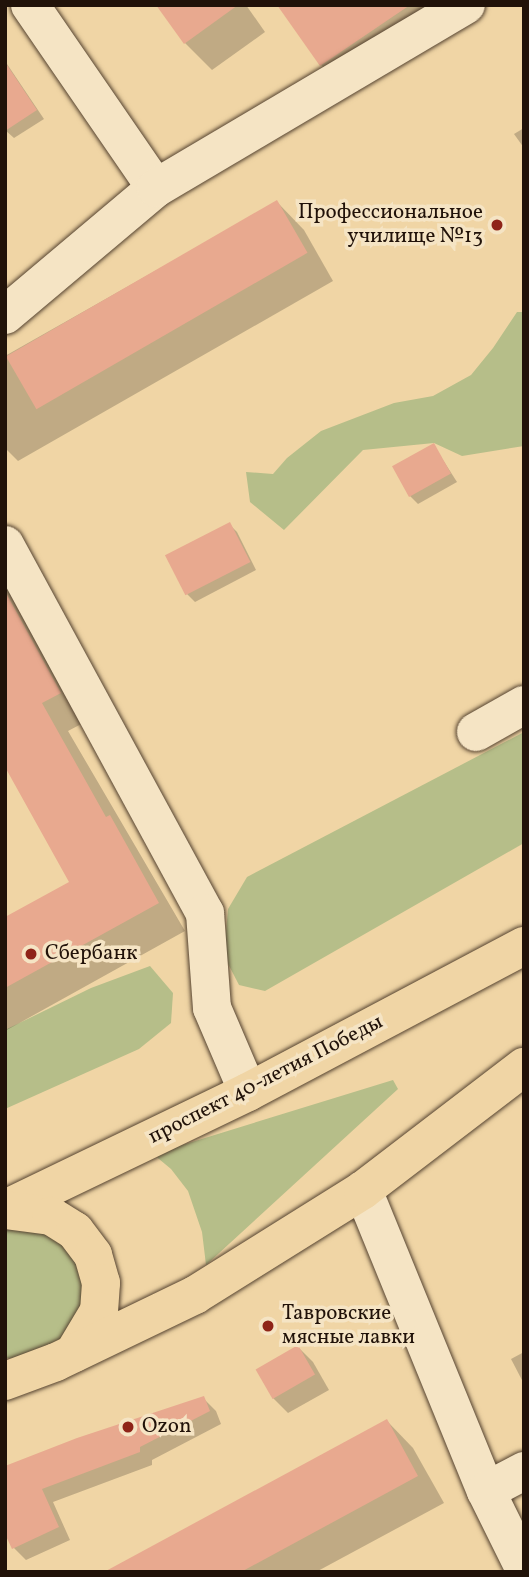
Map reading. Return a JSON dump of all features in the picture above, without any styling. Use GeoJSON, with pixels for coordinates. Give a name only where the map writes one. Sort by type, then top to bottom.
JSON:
{"type":"FeatureCollection","features":[{"type":"Feature","properties":{"kind":"main road","name":"проспект 40-летия Победы"},"geometry":{"type":"LineString","coordinates":[[5,1209],[248,1092],[524,947]]}},
{"type":"Feature","properties":{"kind":"main road"},"geometry":{"type":"LineString","coordinates":[[13,1373],[74,1353],[195,1295],[363,1190],[524,1067]]}},
{"type":"Feature","properties":{"kind":"main road"},"geometry":{"type":"LineString","coordinates":[[5,1209],[51,1216],[75,1231],[93,1255],[101,1283],[99,1311],[74,1353]]}},
{"type":"Feature","properties":{"kind":"lane"},"geometry":{"type":"LineString","coordinates":[[30,5],[156,188]]}},
{"type":"Feature","properties":{"kind":"lane"},"geometry":{"type":"LineString","coordinates":[[5,314],[156,188],[466,5]]}},
{"type":"Feature","properties":{"kind":"lane"},"geometry":{"type":"LineString","coordinates":[[5,545],[205,913],[212,1008],[248,1092]]}},
{"type":"Feature","properties":{"kind":"lane"},"geometry":{"type":"LineString","coordinates":[[476,732],[524,705]]}},
{"type":"Feature","properties":{"kind":"lane"},"geometry":{"type":"LineString","coordinates":[[363,1190],[486,1491],[524,1568]]}},
{"type":"Feature","properties":{"kind":"lane"},"geometry":{"type":"LineString","coordinates":[[486,1491],[524,1471]]}},
{"type":"Feature","properties":{"kind":"green space"},"geometry":{"type":"Polygon","coordinates":[[[517,312],[524,312],[524,446],[462,456],[434,443],[363,450],[284,530],[250,502],[246,472],[273,474],[287,458],[321,431],[394,403],[433,396],[471,375],[517,312]]]}},
{"type":"Feature","properties":{"kind":"green space"},"geometry":{"type":"Polygon","coordinates":[[[524,732],[524,843],[265,991],[239,985],[224,956],[228,909],[247,877],[524,732]]]}},
{"type":"Feature","properties":{"kind":"green space"},"geometry":{"type":"Polygon","coordinates":[[[150,966],[173,993],[171,1023],[139,1049],[5,1109],[5,1030],[91,988],[150,966]]]}},
{"type":"Feature","properties":{"kind":"green space"},"geometry":{"type":"Polygon","coordinates":[[[393,1080],[398,1089],[206,1265],[202,1232],[188,1191],[171,1169],[153,1154],[393,1080]]]}},
{"type":"Feature","properties":{"kind":"green space"},"geometry":{"type":"Polygon","coordinates":[[[36,1226],[64,1239],[88,1281],[76,1333],[34,1359],[7,1358],[5,1227],[36,1226]]]}},
{"type":"Feature","properties":{"kind":"building"},"geometry":{"type":"Polygon","coordinates":[[[156,5],[238,5],[184,44],[156,5]]]}},
{"type":"Feature","properties":{"kind":"building"},"geometry":{"type":"Polygon","coordinates":[[[277,5],[410,5],[320,66],[277,5]]]}},
{"type":"Feature","properties":{"kind":"building"},"geometry":{"type":"Polygon","coordinates":[[[5,62],[37,110],[5,131],[5,62]]]}},
{"type":"Feature","properties":{"kind":"building"},"geometry":{"type":"Polygon","coordinates":[[[277,200],[308,253],[36,409],[6,356],[277,200]]]}},
{"type":"Feature","properties":{"kind":"building"},"geometry":{"type":"Polygon","coordinates":[[[434,443],[451,474],[409,497],[392,466],[434,443]]]}},
{"type":"Feature","properties":{"kind":"building"},"geometry":{"type":"Polygon","coordinates":[[[230,522],[250,562],[185,595],[165,555],[230,522]]]}},
{"type":"Feature","properties":{"kind":"building"},"geometry":{"type":"Polygon","coordinates":[[[5,591],[61,693],[42,703],[106,817],[110,815],[159,903],[5,988],[5,917],[69,882],[5,767],[5,591]]]}},
{"type":"Feature","properties":{"kind":"building"},"geometry":{"type":"Polygon","coordinates":[[[298,1345],[315,1374],[273,1399],[256,1370],[298,1345]]]}},
{"type":"Feature","properties":{"kind":"building"},"geometry":{"type":"Polygon","coordinates":[[[204,1396],[210,1411],[140,1447],[140,1452],[42,1489],[59,1527],[12,1549],[5,1534],[5,1466],[77,1438],[204,1396]]]}},
{"type":"Feature","properties":{"kind":"building"},"geometry":{"type":"Polygon","coordinates":[[[387,1419],[418,1476],[241,1572],[104,1572],[387,1419]]]}},
{"type":"Feature","properties":{"kind":"place","name":"Профессиональное училище №13"},"geometry":{"type":"Point","coordinates":[497,225]}},
{"type":"Feature","properties":{"kind":"place","name":"Сбербанк"},"geometry":{"type":"Point","coordinates":[31,954]}},
{"type":"Feature","properties":{"kind":"place","name":"Тавровские мясные лавки"},"geometry":{"type":"Point","coordinates":[268,1326]}},
{"type":"Feature","properties":{"kind":"place","name":"Ozon"},"geometry":{"type":"Point","coordinates":[128,1427]}}]}
